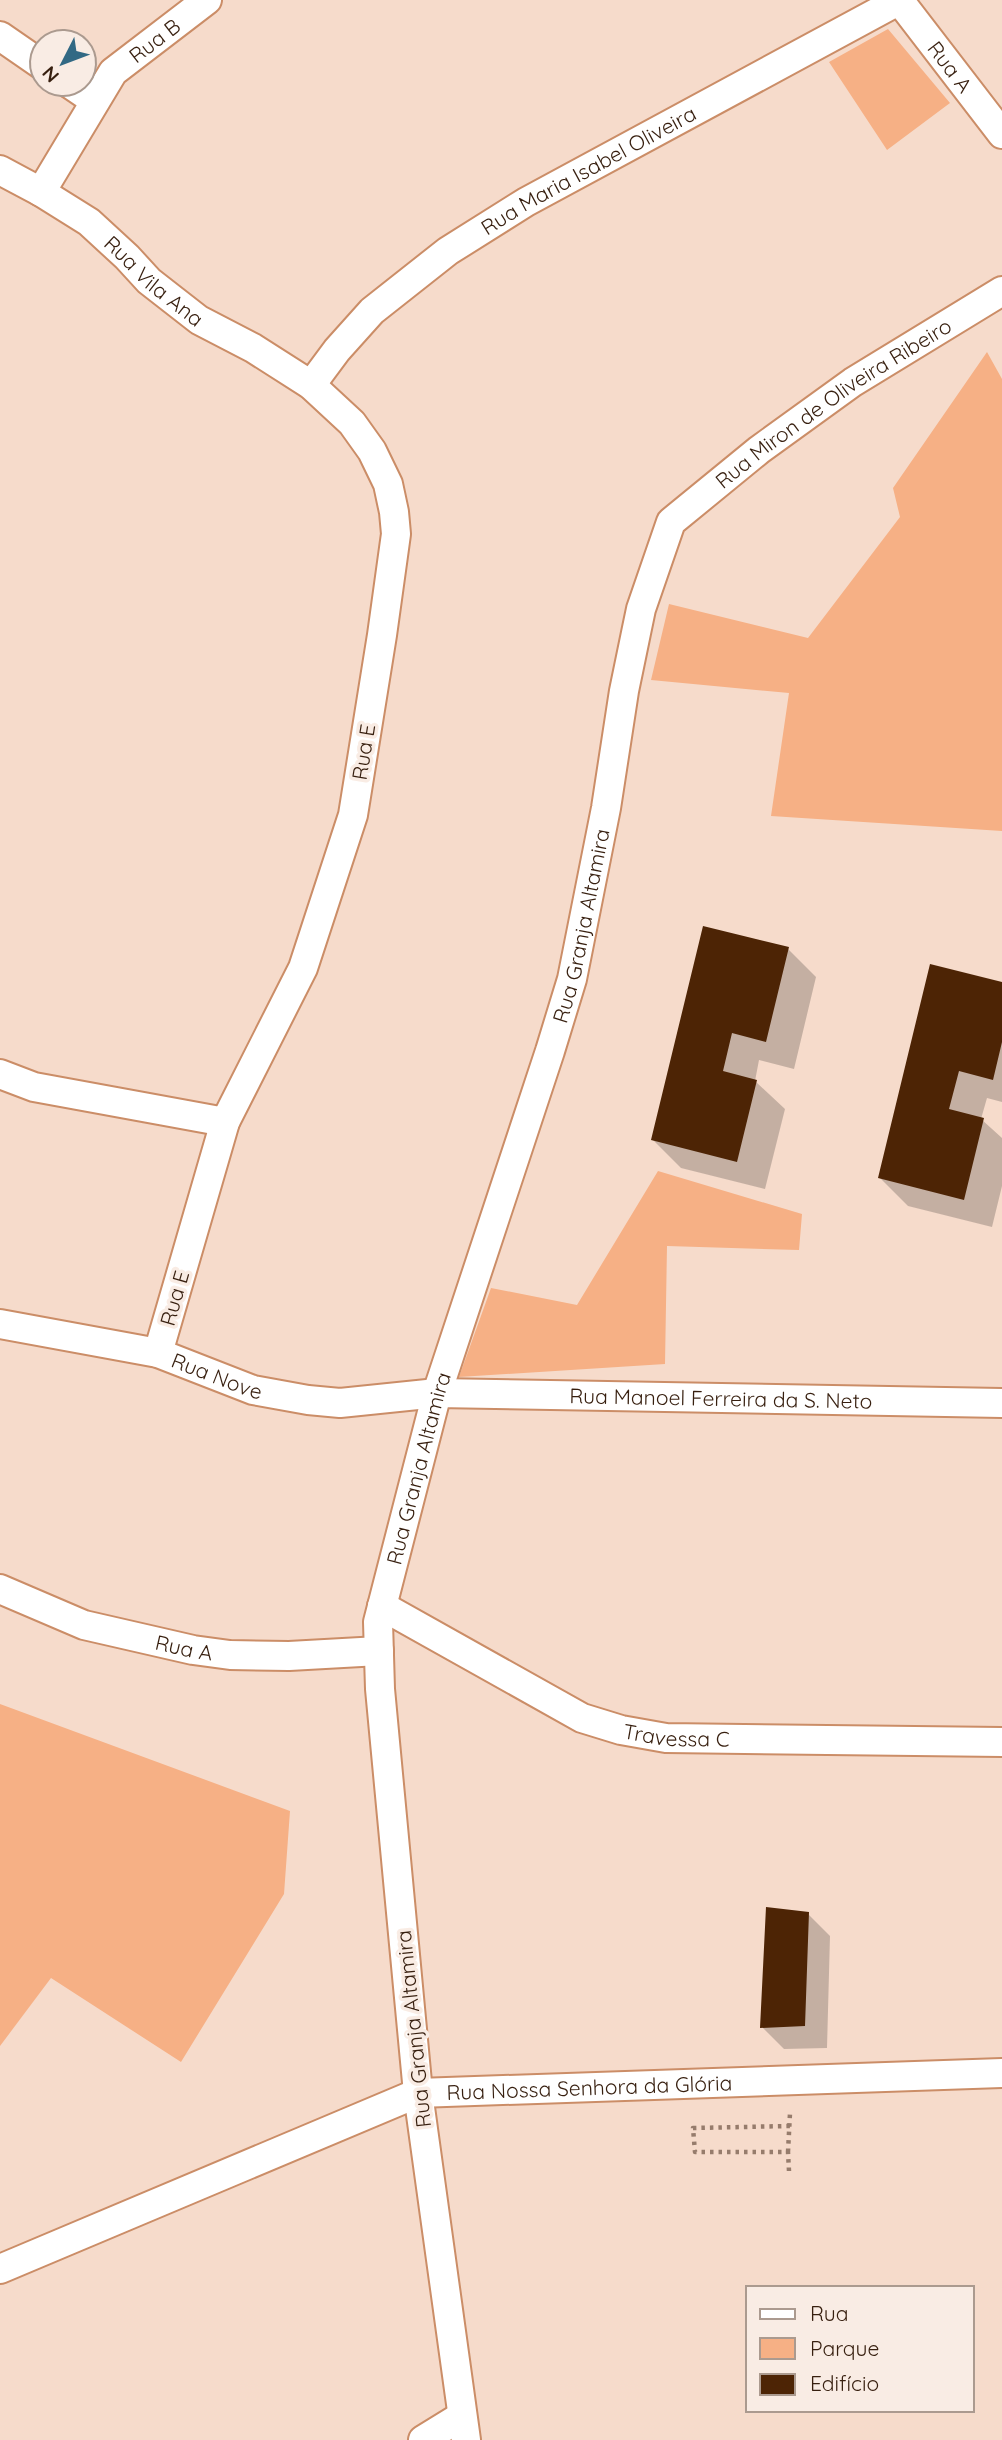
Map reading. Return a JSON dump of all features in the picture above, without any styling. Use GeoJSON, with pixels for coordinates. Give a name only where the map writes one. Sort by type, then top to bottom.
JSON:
{"type":"FeatureCollection","features":[{"type":"Feature","properties":{"kind":"street","name":"Rua B"},"geometry":{"type":"LineString","coordinates":[[41,192],[113,72],[207,0]]}},
{"type":"Feature","properties":{"kind":"street","name":"Rua A"},"geometry":{"type":"LineString","coordinates":[[900,0],[1002,134]]}},
{"type":"Feature","properties":{"kind":"street","name":"Rua Maria Isabel Oliveira"},"geometry":{"type":"LineString","coordinates":[[311,385],[337,350],[372,311],[448,251],[526,202],[900,0]]}},
{"type":"Feature","properties":{"kind":"street"},"geometry":{"type":"LineString","coordinates":[[0,36],[28,55]]}},
{"type":"Feature","properties":{"kind":"street"},"geometry":{"type":"LineString","coordinates":[[91,98],[95,101]]}},
{"type":"Feature","properties":{"kind":"street","name":"Rua Vila Ana"},"geometry":{"type":"LineString","coordinates":[[0,170],[89,222],[173,302],[199,320],[253,348],[311,385]]}},
{"type":"Feature","properties":{"kind":"street","name":"Rua Miron de Oliveira Ribeiro"},"geometry":{"type":"LineString","coordinates":[[671,522],[759,450],[853,382],[1002,291]]}},
{"type":"Feature","properties":{"kind":"street","name":"Rua E"},"geometry":{"type":"LineString","coordinates":[[158,1353],[225,1122],[303,968],[353,815],[383,635],[396,534],[388,484],[372,451],[352,423],[311,385]]}},
{"type":"Feature","properties":{"kind":"street","name":"Rua Granja Altamira"},"geometry":{"type":"LineString","coordinates":[[464,2428],[418,2092],[380,1689],[378,1622],[437,1393],[572,979],[641,609],[671,522]]}},
{"type":"Feature","properties":{"kind":"street"},"geometry":{"type":"LineString","coordinates":[[0,1074],[34,1087],[225,1122]]}},
{"type":"Feature","properties":{"kind":"street","name":"Rua Nove"},"geometry":{"type":"LineString","coordinates":[[0,1324],[158,1353],[253,1390],[308,1400],[340,1402],[437,1393]]}},
{"type":"Feature","properties":{"kind":"street","name":"Rua Manoel Ferreira da S. Neto"},"geometry":{"type":"LineString","coordinates":[[437,1393],[1002,1403]]}},
{"type":"Feature","properties":{"kind":"street","name":"Rua A"},"geometry":{"type":"LineString","coordinates":[[0,1589],[84,1625],[193,1650],[230,1655],[277,1656],[379,1651]]}},
{"type":"Feature","properties":{"kind":"street","name":"Travessa C"},"geometry":{"type":"LineString","coordinates":[[383,1606],[551,1703],[582,1718],[621,1730],[666,1738],[1002,1742]]}},
{"type":"Feature","properties":{"kind":"street","name":"Rua Nossa Senhora da Glória"},"geometry":{"type":"LineString","coordinates":[[0,2269],[418,2092],[1002,2073]]}},
{"type":"Feature","properties":{"kind":"street"},"geometry":{"type":"LineString","coordinates":[[423,2440],[464,2428]]}},
{"type":"Feature","properties":{"kind":"path"},"geometry":{"type":"LineString","coordinates":[[788,2152],[695,2152],[693,2127],[790,2126],[789,2171]]}},
{"type":"Feature","properties":{"kind":"green space"},"geometry":{"type":"Polygon","coordinates":[[[888,29],[950,103],[887,150],[829,62],[888,29]]]}},
{"type":"Feature","properties":{"kind":"green space"},"geometry":{"type":"Polygon","coordinates":[[[987,352],[1002,379],[1002,831],[771,816],[789,693],[651,680],[669,604],[808,638],[900,517],[893,488],[987,352]]]}},
{"type":"Feature","properties":{"kind":"green space"},"geometry":{"type":"Polygon","coordinates":[[[658,1171],[802,1214],[799,1250],[667,1246],[665,1364],[459,1377],[491,1288],[577,1305],[658,1171]]]}},
{"type":"Feature","properties":{"kind":"green space"},"geometry":{"type":"Polygon","coordinates":[[[0,1704],[290,1811],[284,1894],[181,2062],[51,1978],[0,2046],[0,1704]]]}},
{"type":"Feature","properties":{"kind":"building"},"geometry":{"type":"Polygon","coordinates":[[[703,926],[789,947],[766,1042],[732,1033],[723,1071],[757,1080],[737,1162],[651,1140],[703,926]]]}},
{"type":"Feature","properties":{"kind":"building"},"geometry":{"type":"Polygon","coordinates":[[[930,964],[1002,982],[1002,1042],[993,1080],[959,1071],[949,1109],[984,1118],[964,1200],[878,1178],[930,964]]]}},
{"type":"Feature","properties":{"kind":"building"},"geometry":{"type":"Polygon","coordinates":[[[766,1907],[809,1912],[805,2026],[760,2028],[766,1907]]]}}]}
